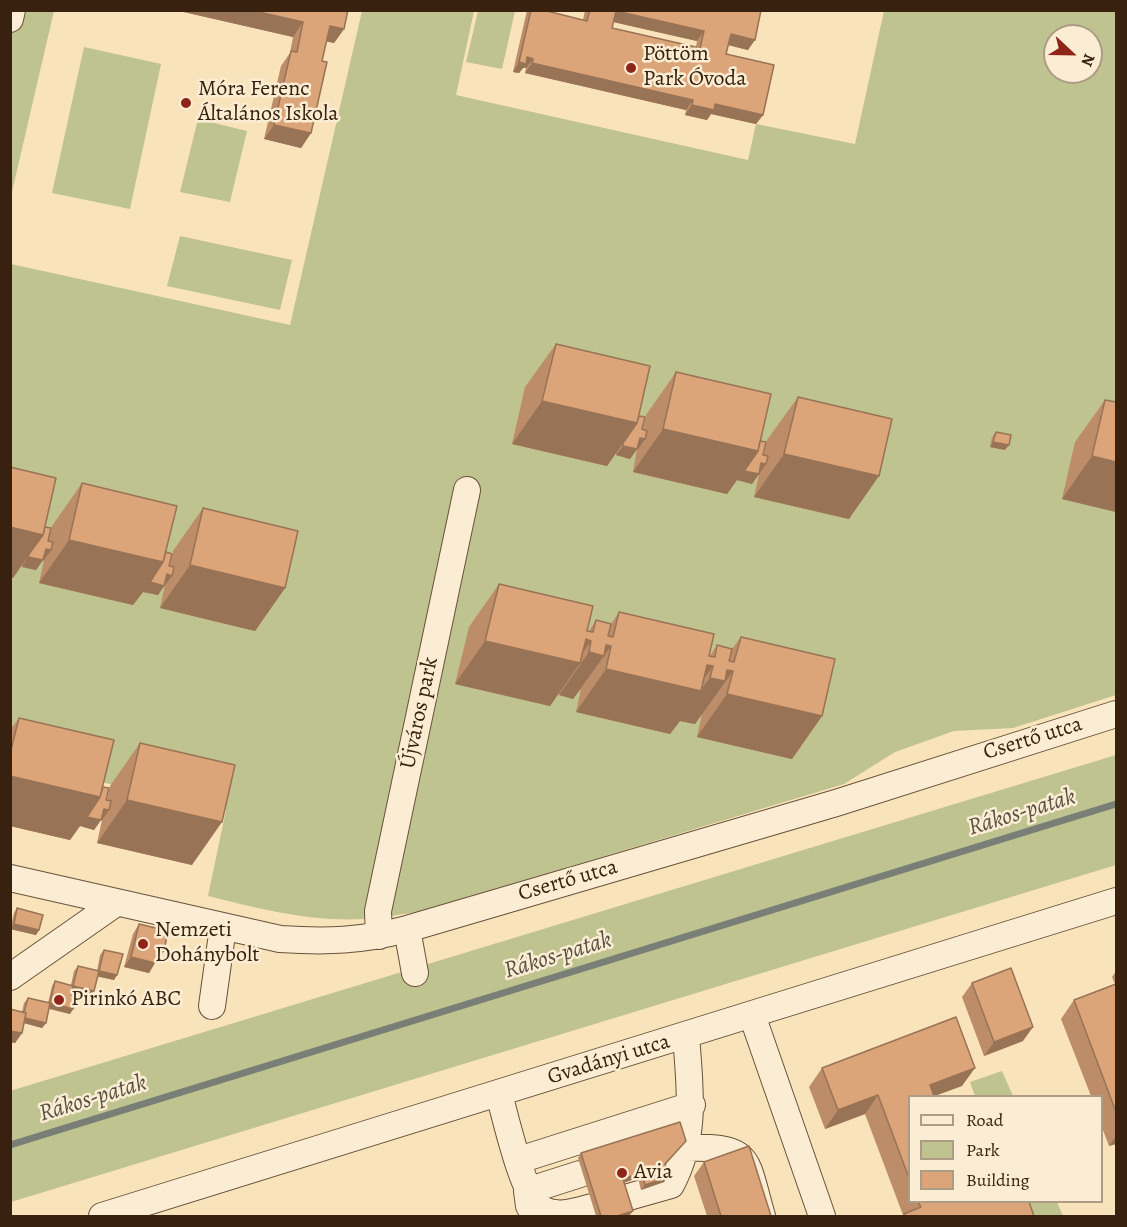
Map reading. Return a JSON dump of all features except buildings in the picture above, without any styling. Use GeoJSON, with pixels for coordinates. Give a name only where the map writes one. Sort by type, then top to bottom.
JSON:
{"type":"FeatureCollection","features":[{"type":"Feature","properties":{"kind":"street"},"geometry":{"type":"LineString","coordinates":[[10,19],[12,10]]}},
{"type":"Feature","properties":{"kind":"street","name":"Újváros park"},"geometry":{"type":"LineString","coordinates":[[379,936],[378,911],[467,490]]}},
{"type":"Feature","properties":{"kind":"street","name":"Csertő utca"},"geometry":{"type":"LineString","coordinates":[[10,878],[280,939],[321,942],[357,941],[407,929],[825,806],[1116,714]]}},
{"type":"Feature","properties":{"kind":"street","name":"Gvadányi utca"},"geometry":{"type":"LineString","coordinates":[[102,1216],[1116,902]]}},
{"type":"Feature","properties":{"kind":"street"},"geometry":{"type":"LineString","coordinates":[[10,977],[116,903]]}},
{"type":"Feature","properties":{"kind":"street"},"geometry":{"type":"LineString","coordinates":[[212,1006],[223,927]]}},
{"type":"Feature","properties":{"kind":"street"},"geometry":{"type":"LineString","coordinates":[[407,929],[415,974]]}},
{"type":"Feature","properties":{"kind":"street"},"geometry":{"type":"LineString","coordinates":[[752,1015],[822,1216]]}},
{"type":"Feature","properties":{"kind":"street"},"geometry":{"type":"LineString","coordinates":[[630,1196],[671,1185],[686,1148],[692,1105],[686,1036]]}},
{"type":"Feature","properties":{"kind":"street"},"geometry":{"type":"LineString","coordinates":[[499,1094],[519,1161],[538,1208]]}},
{"type":"Feature","properties":{"kind":"street"},"geometry":{"type":"LineString","coordinates":[[519,1161],[619,1136],[692,1105]]}},
{"type":"Feature","properties":{"kind":"street"},"geometry":{"type":"LineString","coordinates":[[686,1148],[722,1147],[736,1152],[747,1165],[762,1216]]}},
{"type":"Feature","properties":{"kind":"street"},"geometry":{"type":"LineString","coordinates":[[538,1208],[580,1174]]}},
{"type":"Feature","properties":{"kind":"street"},"geometry":{"type":"LineString","coordinates":[[538,1208],[567,1214],[592,1207]]}},
{"type":"Feature","properties":{"kind":"green space"},"geometry":{"type":"Polygon","coordinates":[[[11,11],[54,11],[11,196],[11,11]]]}},
{"type":"Feature","properties":{"kind":"green space"},"geometry":{"type":"Polygon","coordinates":[[[362,11],[474,11],[456,95],[748,160],[756,124],[855,144],[884,11],[1116,11],[1116,695],[1013,728],[954,731],[895,752],[844,784],[419,912],[364,919],[324,918],[266,910],[208,896],[226,810],[11,762],[11,264],[290,325],[362,11]]]}},
{"type":"Feature","properties":{"kind":"green space"},"geometry":{"type":"Polygon","coordinates":[[[478,11],[515,11],[502,69],[466,62],[478,11]]]}},
{"type":"Feature","properties":{"kind":"green space"},"geometry":{"type":"Polygon","coordinates":[[[84,47],[161,64],[130,209],[52,193],[84,47]]]}},
{"type":"Feature","properties":{"kind":"green space"},"geometry":{"type":"Polygon","coordinates":[[[198,119],[247,131],[230,202],[180,192],[198,119]]]}},
{"type":"Feature","properties":{"kind":"green space"},"geometry":{"type":"Polygon","coordinates":[[[180,236],[292,260],[280,310],[167,286],[180,236]]]}},
{"type":"Feature","properties":{"kind":"green space"},"geometry":{"type":"Polygon","coordinates":[[[1116,755],[1116,865],[11,1202],[10,1091],[1116,755]]]}},
{"type":"Feature","properties":{"kind":"green space"},"geometry":{"type":"Polygon","coordinates":[[[1002,1071],[1013,1095],[975,1095],[970,1082],[1002,1071]]]}},
{"type":"Feature","properties":{"kind":"green space"},"geometry":{"type":"Polygon","coordinates":[[[1015,1203],[1057,1203],[1063,1216],[1021,1216],[1015,1203]]]}},
{"type":"Feature","properties":{"kind":"waterway","name":"Rákos-patak"},"geometry":{"type":"LineString","coordinates":[[10,1145],[1116,804]]}},
{"type":"Feature","properties":{"kind":"place","name":"Pöttöm Park Óvoda"},"geometry":{"type":"Point","coordinates":[631,68]}},
{"type":"Feature","properties":{"kind":"place","name":"Móra Ferenc Általános Iskola"},"geometry":{"type":"Point","coordinates":[186,103]}},
{"type":"Feature","properties":{"kind":"place","name":"Nemzeti Dohánybolt"},"geometry":{"type":"Point","coordinates":[143,944]}},
{"type":"Feature","properties":{"kind":"place","name":"Pirinkó ABC"},"geometry":{"type":"Point","coordinates":[59,1000]}},
{"type":"Feature","properties":{"kind":"place","name":"Avia"},"geometry":{"type":"Point","coordinates":[622,1173]}}]}
